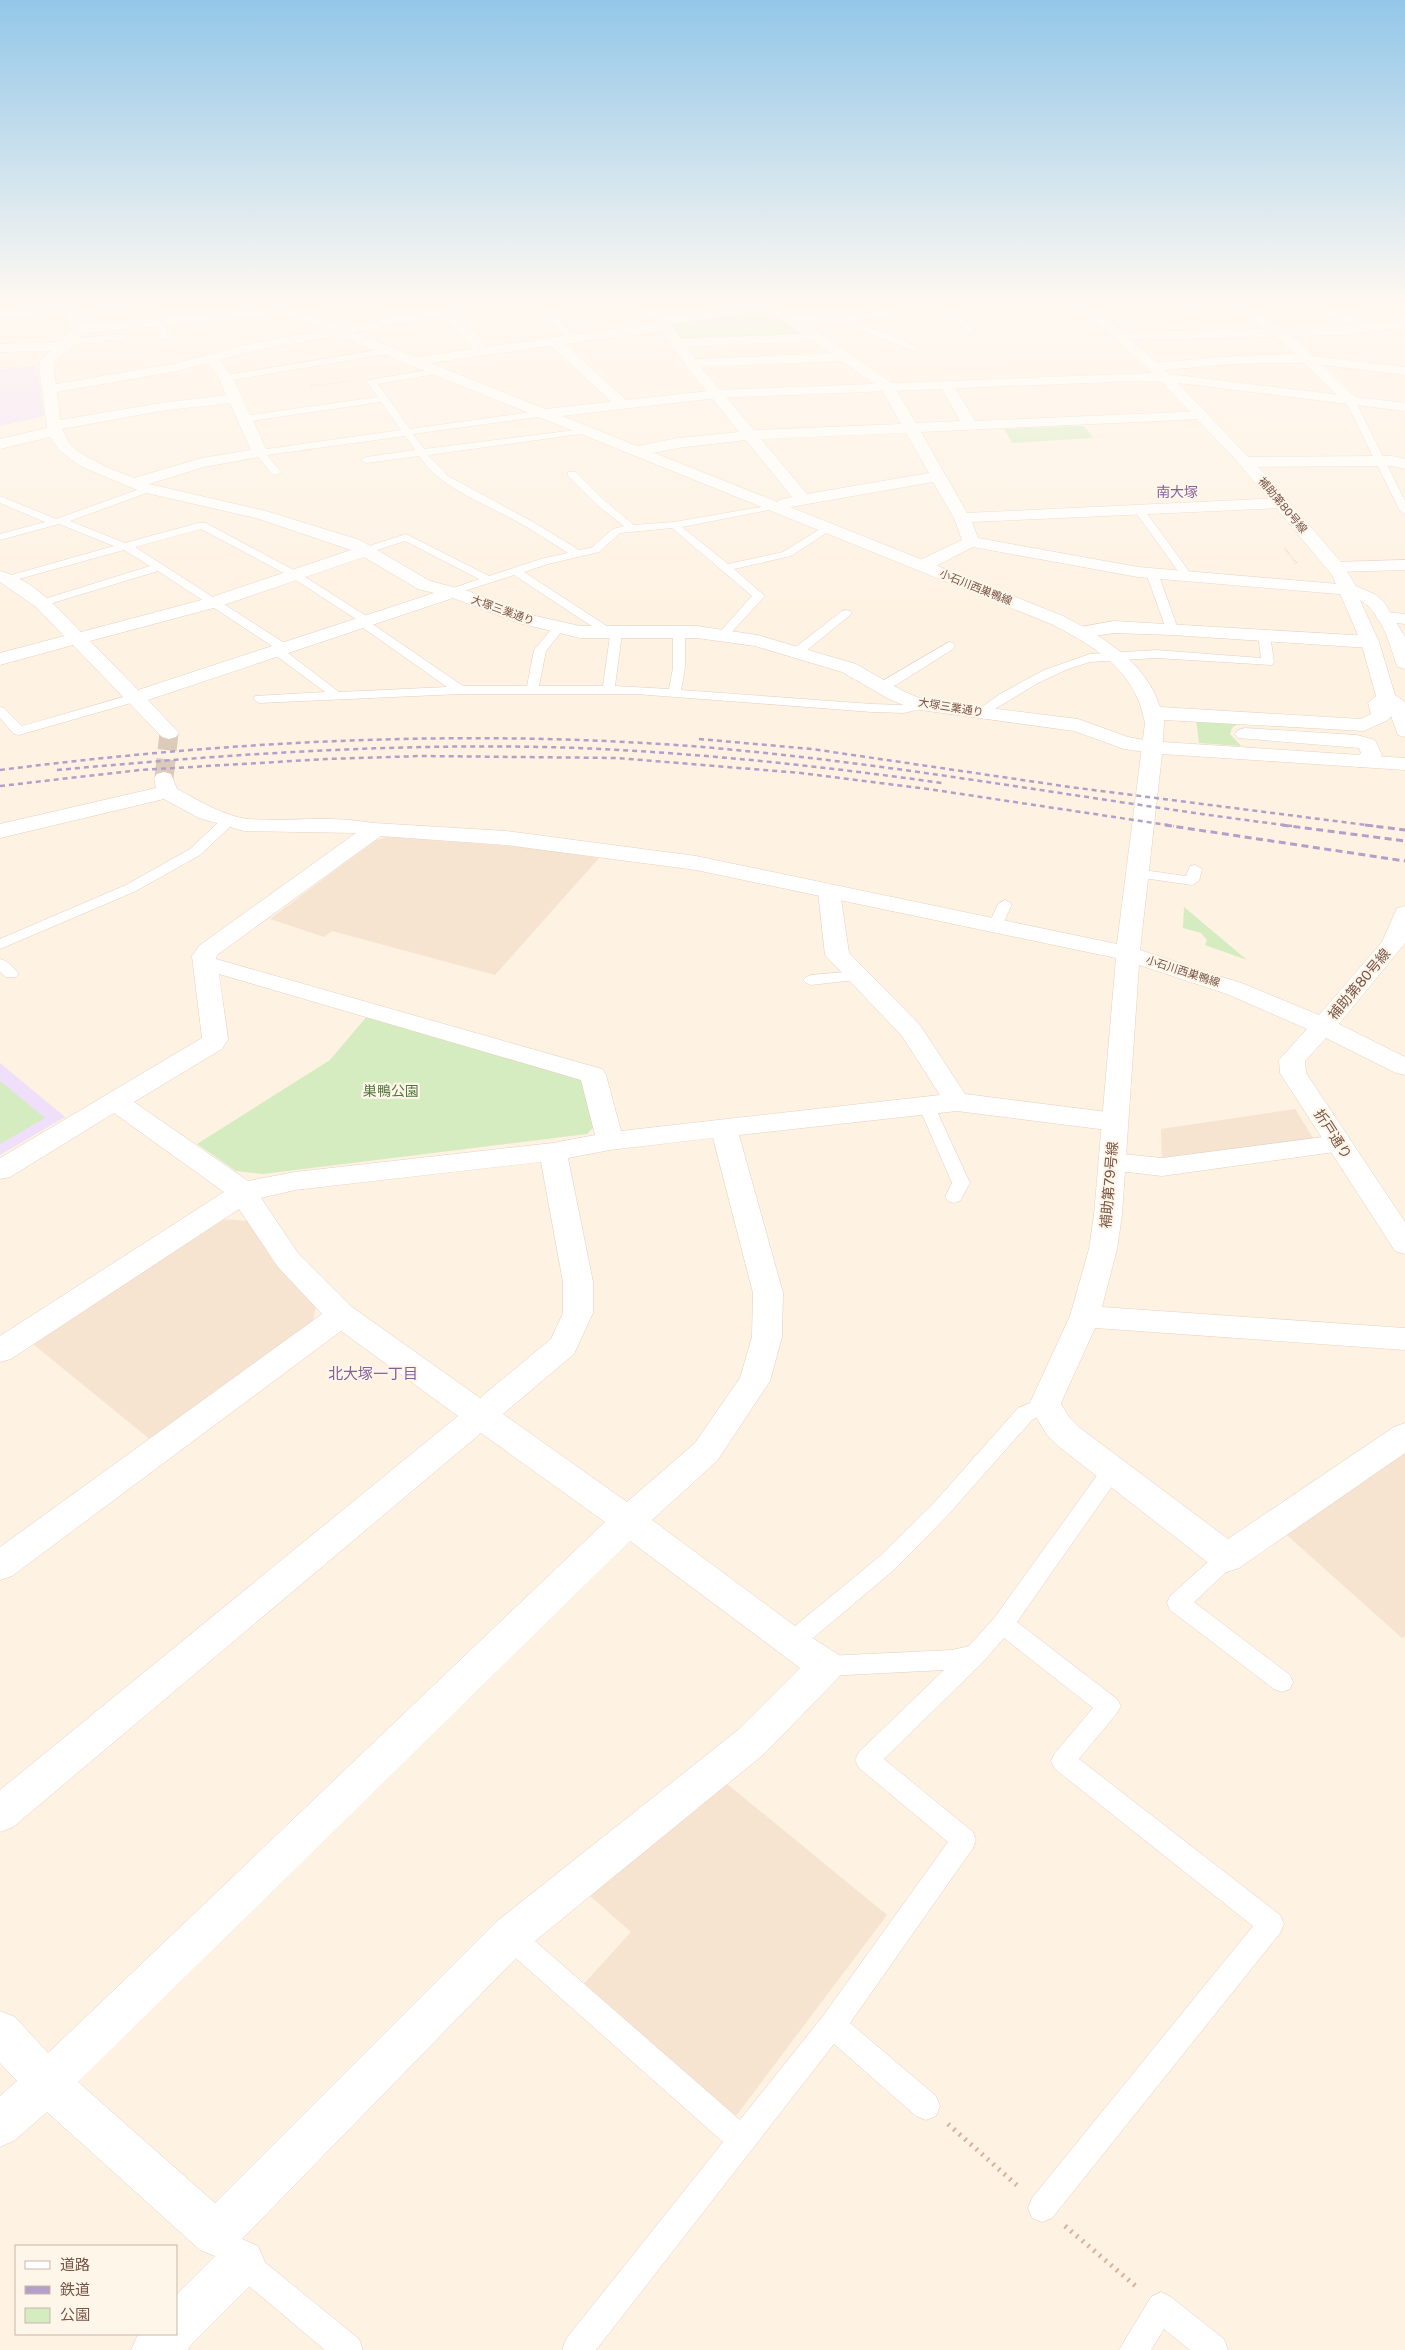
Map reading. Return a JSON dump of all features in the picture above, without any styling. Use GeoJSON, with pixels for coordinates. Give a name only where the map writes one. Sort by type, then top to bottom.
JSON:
{"type":"FeatureCollection","features":[{"type":"Feature","properties":{"kind":"street","name":"大塚三業通り"},"geometry":{"type":"LineString","coordinates":[[53,411],[55,429],[59,440],[72,454],[141,486],[260,514],[354,544],[367,550],[424,586],[462,595],[525,619],[559,628],[580,632],[679,632],[757,641],[849,668],[880,686],[920,705],[1078,725],[1124,743],[1405,764]]}},
{"type":"Feature","properties":{"kind":"street"},"geometry":{"type":"LineString","coordinates":[[0,444],[55,429],[142,411]]}},
{"type":"Feature","properties":{"kind":"street"},"geometry":{"type":"LineString","coordinates":[[141,486],[202,463],[260,453],[240,411]]}},
{"type":"Feature","properties":{"kind":"street","name":"小石川西巣鴨線"},"geometry":{"type":"LineString","coordinates":[[539,411],[1082,632],[1115,655],[1140,684],[1153,712],[1155,732],[1136,873],[1129,954],[1175,967],[1236,989],[1324,1026],[1405,1068]]}},
{"type":"Feature","properties":{"kind":"street"},"geometry":{"type":"LineString","coordinates":[[545,413],[565,411]]}},
{"type":"Feature","properties":{"kind":"street"},"geometry":{"type":"LineString","coordinates":[[730,411],[802,499]]}},
{"type":"Feature","properties":{"kind":"street"},"geometry":{"type":"LineString","coordinates":[[901,411],[962,518],[971,542]]}},
{"type":"Feature","properties":{"kind":"street"},"geometry":{"type":"LineString","coordinates":[[962,411],[970,425]]}},
{"type":"Feature","properties":{"kind":"street","name":"補助第80号線"},"geometry":{"type":"LineString","coordinates":[[1199,411],[1282,503],[1335,567],[1350,590],[1350,598],[1370,642],[1386,698],[1398,706],[1405,730]]}},
{"type":"Feature","properties":{"kind":"street"},"geometry":{"type":"LineString","coordinates":[[638,451],[678,442],[749,435],[1203,415]]}},
{"type":"Feature","properties":{"kind":"street"},"geometry":{"type":"LineString","coordinates":[[1246,462],[1382,462],[1405,464]]}},
{"type":"Feature","properties":{"kind":"street"},"geometry":{"type":"LineString","coordinates":[[774,506],[802,499],[938,476]]}},
{"type":"Feature","properties":{"kind":"street"},"geometry":{"type":"LineString","coordinates":[[962,518],[1282,503]]}},
{"type":"Feature","properties":{"kind":"street"},"geometry":{"type":"LineString","coordinates":[[924,566],[971,542],[1152,573],[1350,590],[1372,600],[1385,617],[1399,645],[1405,663]]}},
{"type":"Feature","properties":{"kind":"street"},"geometry":{"type":"LineString","coordinates":[[0,659],[215,602],[367,550]]}},
{"type":"Feature","properties":{"kind":"street"},"geometry":{"type":"LineString","coordinates":[[1335,567],[1405,565]]}},
{"type":"Feature","properties":{"kind":"street"},"geometry":{"type":"LineString","coordinates":[[4,577],[42,603],[170,733]]}},
{"type":"Feature","properties":{"kind":"street"},"geometry":{"type":"LineString","coordinates":[[134,698],[433,600],[449,592]]}},
{"type":"Feature","properties":{"kind":"street"},"geometry":{"type":"LineString","coordinates":[[1385,617],[1405,618]]}},
{"type":"Feature","properties":{"kind":"street"},"geometry":{"type":"LineString","coordinates":[[1082,632],[1114,627],[1172,629],[1370,642]]}},
{"type":"Feature","properties":{"kind":"street"},"geometry":{"type":"LineString","coordinates":[[1364,725],[1380,718],[1381,713],[1378,704],[1386,698]]}},
{"type":"Feature","properties":{"kind":"street"},"geometry":{"type":"LineString","coordinates":[[1153,712],[1364,725],[1383,727],[1405,736]]}},
{"type":"Feature","properties":{"kind":"street"},"geometry":{"type":"LineString","coordinates":[[1257,718],[1246,724],[1245,734],[1254,747],[1272,755]]}},
{"type":"Feature","properties":{"kind":"street"},"geometry":{"type":"LineString","coordinates":[[1245,734],[1357,741],[1368,744],[1372,755],[1362,762]]}},
{"type":"Feature","properties":{"kind":"street"},"geometry":{"type":"LineString","coordinates":[[0,831],[165,785],[207,813],[244,825],[348,825],[374,830],[506,838],[696,862],[829,892],[1129,954]]}},
{"type":"Feature","properties":{"kind":"street"},"geometry":{"type":"LineString","coordinates":[[0,1170],[213,1043],[215,1039],[204,963],[204,956],[208,950],[374,830]]}},
{"type":"Feature","properties":{"kind":"street"},"geometry":{"type":"LineString","coordinates":[[829,892],[837,955],[911,1031],[957,1102]]}},
{"type":"Feature","properties":{"kind":"street","name":"補助第80号線"},"geometry":{"type":"LineString","coordinates":[[1324,1026],[1393,943],[1405,913]]}},
{"type":"Feature","properties":{"kind":"street","name":"補助第79号線"},"geometry":{"type":"LineString","coordinates":[[1045,1406],[1085,1316],[1103,1249],[1108,1214],[1129,954]]}},
{"type":"Feature","properties":{"kind":"street"},"geometry":{"type":"LineString","coordinates":[[204,963],[593,1075],[610,1142]]}},
{"type":"Feature","properties":{"kind":"street","name":"折戸通り"},"geometry":{"type":"LineString","coordinates":[[1324,1026],[1292,1060],[1294,1073],[1405,1244]]}},
{"type":"Feature","properties":{"kind":"street"},"geometry":{"type":"LineString","coordinates":[[116,1102],[244,1192],[258,1218],[288,1260],[341,1315],[628,1521],[791,1643],[826,1666],[751,1742],[510,1936],[229,2248],[178,2325]]}},
{"type":"Feature","properties":{"kind":"street"},"geometry":{"type":"LineString","coordinates":[[0,1352],[244,1192],[295,1181],[553,1152],[610,1142],[957,1102],[1115,1122]]}},
{"type":"Feature","properties":{"kind":"street"},"geometry":{"type":"LineString","coordinates":[[0,2125],[47,2083],[628,1521],[706,1452],[755,1381],[767,1338],[768,1293],[724,1129]]}},
{"type":"Feature","properties":{"kind":"street"},"geometry":{"type":"LineString","coordinates":[[1112,1162],[1162,1167],[1340,1144]]}},
{"type":"Feature","properties":{"kind":"street"},"geometry":{"type":"LineString","coordinates":[[0,1814],[482,1416],[562,1346],[578,1314],[578,1282],[553,1152]]}},
{"type":"Feature","properties":{"kind":"street"},"geometry":{"type":"LineString","coordinates":[[0,1566],[341,1315]]}},
{"type":"Feature","properties":{"kind":"street"},"geometry":{"type":"LineString","coordinates":[[1085,1316],[1126,1321],[1405,1339]]}},
{"type":"Feature","properties":{"kind":"street"},"geometry":{"type":"LineString","coordinates":[[1045,1406],[1058,1426],[1069,1437],[1227,1558],[1405,1436]]}},
{"type":"Feature","properties":{"kind":"street"},"geometry":{"type":"LineString","coordinates":[[0,2032],[47,2083],[229,2248]]}},
{"type":"Feature","properties":{"kind":"street"},"geometry":{"type":"LineString","coordinates":[[154,2350],[170,2335]]}},
{"type":"Feature","properties":{"kind":"lane"},"geometry":{"type":"LineString","coordinates":[[244,419],[302,411]]}},
{"type":"Feature","properties":{"kind":"lane"},"geometry":{"type":"LineString","coordinates":[[391,411],[430,465],[444,478],[529,524],[577,554]]}},
{"type":"Feature","properties":{"kind":"lane"},"geometry":{"type":"LineString","coordinates":[[1356,411],[1405,512]]}},
{"type":"Feature","properties":{"kind":"lane"},"geometry":{"type":"LineString","coordinates":[[260,453],[545,413]]}},
{"type":"Feature","properties":{"kind":"lane"},"geometry":{"type":"LineString","coordinates":[[366,460],[588,430]]}},
{"type":"Feature","properties":{"kind":"lane"},"geometry":{"type":"LineString","coordinates":[[260,453],[276,472]]}},
{"type":"Feature","properties":{"kind":"lane"},"geometry":{"type":"LineString","coordinates":[[572,474],[601,503],[632,528]]}},
{"type":"Feature","properties":{"kind":"lane"},"geometry":{"type":"LineString","coordinates":[[0,536],[57,521],[141,486]]}},
{"type":"Feature","properties":{"kind":"lane"},"geometry":{"type":"LineString","coordinates":[[0,499],[133,550],[285,649],[282,654],[336,695]]}},
{"type":"Feature","properties":{"kind":"lane"},"geometry":{"type":"LineString","coordinates":[[449,592],[545,561],[595,550],[617,531],[674,524],[774,506]]}},
{"type":"Feature","properties":{"kind":"lane"},"geometry":{"type":"LineString","coordinates":[[1139,510],[1187,576]]}},
{"type":"Feature","properties":{"kind":"lane"},"geometry":{"type":"LineString","coordinates":[[674,524],[759,596],[722,636]]}},
{"type":"Feature","properties":{"kind":"lane"},"geometry":{"type":"LineString","coordinates":[[4,577],[202,525],[295,576],[365,622],[460,690]]}},
{"type":"Feature","properties":{"kind":"lane"},"geometry":{"type":"LineString","coordinates":[[726,568],[787,554],[829,528]]}},
{"type":"Feature","properties":{"kind":"lane"},"geometry":{"type":"LineString","coordinates":[[367,550],[406,537],[489,580]]}},
{"type":"Feature","properties":{"kind":"lane"},"geometry":{"type":"LineString","coordinates":[[42,603],[159,567]]}},
{"type":"Feature","properties":{"kind":"lane"},"geometry":{"type":"LineString","coordinates":[[516,571],[612,633],[609,689]]}},
{"type":"Feature","properties":{"kind":"lane"},"geometry":{"type":"LineString","coordinates":[[1152,573],[1172,629]]}},
{"type":"Feature","properties":{"kind":"lane"},"geometry":{"type":"LineString","coordinates":[[796,653],[846,613]]}},
{"type":"Feature","properties":{"kind":"lane"},"geometry":{"type":"LineString","coordinates":[[534,688],[540,650],[559,628]]}},
{"type":"Feature","properties":{"kind":"lane"},"geometry":{"type":"LineString","coordinates":[[674,692],[679,668],[679,632]]}},
{"type":"Feature","properties":{"kind":"lane"},"geometry":{"type":"LineString","coordinates":[[981,712],[1043,676],[1085,659],[1115,655],[1268,662],[1264,635]]}},
{"type":"Feature","properties":{"kind":"lane"},"geometry":{"type":"LineString","coordinates":[[880,686],[892,682],[949,646]]}},
{"type":"Feature","properties":{"kind":"lane"},"geometry":{"type":"LineString","coordinates":[[259,698],[534,688],[674,692],[872,708],[904,709],[920,705]]}},
{"type":"Feature","properties":{"kind":"lane"},"geometry":{"type":"LineString","coordinates":[[0,711],[19,732],[134,698]]}},
{"type":"Feature","properties":{"kind":"lane"},"geometry":{"type":"LineString","coordinates":[[0,944],[131,888],[195,852],[229,820]]}},
{"type":"Feature","properties":{"kind":"lane"},"geometry":{"type":"LineString","coordinates":[[1136,873],[1192,881],[1195,869]]}},
{"type":"Feature","properties":{"kind":"lane"},"geometry":{"type":"LineString","coordinates":[[995,926],[1005,904]]}},
{"type":"Feature","properties":{"kind":"lane"},"geometry":{"type":"LineString","coordinates":[[811,980],[858,976]]}},
{"type":"Feature","properties":{"kind":"lane"},"geometry":{"type":"LineString","coordinates":[[926,1105],[961,1183],[954,1197]]}},
{"type":"Feature","properties":{"kind":"lane"},"geometry":{"type":"LineString","coordinates":[[791,1643],[888,1562],[940,1510],[1025,1414],[1045,1406]]}},
{"type":"Feature","properties":{"kind":"lane"},"geometry":{"type":"LineString","coordinates":[[577,2350],[832,2025],[964,1840],[867,1760],[975,1655],[1002,1624],[1113,1469]]}},
{"type":"Feature","properties":{"kind":"lane"},"geometry":{"type":"LineString","coordinates":[[1227,1558],[1178,1603],[1282,1682]]}},
{"type":"Feature","properties":{"kind":"lane"},"geometry":{"type":"LineString","coordinates":[[1002,1624],[1109,1706],[1062,1761],[1271,1924],[1042,2208]]}},
{"type":"Feature","properties":{"kind":"lane"},"geometry":{"type":"LineString","coordinates":[[826,1666],[952,1660],[975,1655]]}},
{"type":"Feature","properties":{"kind":"lane"},"geometry":{"type":"LineString","coordinates":[[510,1936],[741,2140]]}},
{"type":"Feature","properties":{"kind":"lane"},"geometry":{"type":"LineString","coordinates":[[832,2025],[926,2106]]}},
{"type":"Feature","properties":{"kind":"lane"},"geometry":{"type":"LineString","coordinates":[[229,2248],[348,2350]]}},
{"type":"Feature","properties":{"kind":"lane"},"geometry":{"type":"LineString","coordinates":[[1134,2350],[1161,2307],[1214,2350]]}},
{"type":"Feature","properties":{"kind":"path"},"geometry":{"type":"LineString","coordinates":[[1250,505],[1307,577],[1305,580],[1311,586]]}},
{"type":"Feature","properties":{"kind":"shaded area"},"geometry":{"type":"Polygon","coordinates":[[[0,411],[43,411],[44,416],[0,426],[0,411]]]}},
{"type":"Feature","properties":{"kind":"shaded area"},"geometry":{"type":"Polygon","coordinates":[[[387,837],[523,847],[599,858],[495,975],[332,931],[324,937],[270,919],[376,840],[387,837]]]}},
{"type":"Feature","properties":{"kind":"shaded area"},"geometry":{"type":"Polygon","coordinates":[[[0,1063],[65,1117],[0,1155],[0,1063]]]}},
{"type":"Feature","properties":{"kind":"shaded area"},"geometry":{"type":"Polygon","coordinates":[[[1295,1109],[1315,1141],[1162,1162],[1161,1129],[1295,1109]]]}},
{"type":"Feature","properties":{"kind":"shaded area"},"geometry":{"type":"Polygon","coordinates":[[[221,1219],[248,1221],[273,1261],[316,1305],[313,1322],[152,1441],[33,1344],[221,1219]]]}},
{"type":"Feature","properties":{"kind":"shaded area"},"geometry":{"type":"Polygon","coordinates":[[[1405,1441],[1405,1636],[1402,1638],[1279,1528],[1405,1441]]]}},
{"type":"Feature","properties":{"kind":"shaded area"},"geometry":{"type":"Polygon","coordinates":[[[721,1779],[887,1915],[736,2116],[581,1987],[631,1932],[589,1895],[721,1779]]]}},
{"type":"Feature","properties":{"kind":"green space"},"geometry":{"type":"Polygon","coordinates":[[[1084,426],[1093,438],[1012,443],[1004,429],[1084,426]]]}},
{"type":"Feature","properties":{"kind":"green space"},"geometry":{"type":"Polygon","coordinates":[[[1196,719],[1237,724],[1232,728],[1230,734],[1241,746],[1199,743],[1196,719]]]}},
{"type":"Feature","properties":{"kind":"green space"},"geometry":{"type":"Polygon","coordinates":[[[1184,907],[1247,960],[1205,945],[1207,940],[1201,933],[1183,928],[1184,907]]]}},
{"type":"Feature","properties":{"kind":"green space","name":"巣鴨公園"},"geometry":{"type":"Polygon","coordinates":[[[368,1015],[587,1080],[595,1126],[587,1134],[263,1174],[236,1171],[197,1144],[330,1060],[368,1015]]]}},
{"type":"Feature","properties":{"kind":"green space"},"geometry":{"type":"Polygon","coordinates":[[[0,1081],[45,1118],[0,1144],[0,1081]]]}},
{"type":"Feature","properties":{"kind":"tunnel"},"geometry":{"type":"LineString","coordinates":[[164,778],[169,733]]}},
{"type":"Feature","properties":{"kind":"railway"},"geometry":{"type":"LineString","coordinates":[[0,770],[86,760],[258,745],[431,738],[518,738],[604,741],[690,746],[841,762],[1292,826]]}},
{"type":"Feature","properties":{"kind":"railway"},"geometry":{"type":"LineString","coordinates":[[699,739],[812,749],[1070,787],[1374,826]]}},
{"type":"Feature","properties":{"kind":"railway"},"geometry":{"type":"LineString","coordinates":[[57,770],[252,754],[382,748],[513,747],[624,750],[715,757],[851,771],[942,783]]}},
{"type":"Feature","properties":{"kind":"railway"},"geometry":{"type":"LineString","coordinates":[[0,786],[140,770],[327,759],[421,756],[617,758],[801,773],[928,789],[1174,826]]}},
{"type":"Feature","properties":{"kind":"railway"},"geometry":{"type":"LineString","coordinates":[[1165,825],[1405,861]]}},
{"type":"Feature","properties":{"kind":"railway"},"geometry":{"type":"LineString","coordinates":[[1282,825],[1405,841]]}},
{"type":"Feature","properties":{"kind":"railway"},"geometry":{"type":"LineString","coordinates":[[1365,825],[1405,830]]}},
{"type":"Feature","properties":{"kind":"district","name":"南大塚"},"geometry":{"type":"Point","coordinates":[1177,492]}},
{"type":"Feature","properties":{"kind":"district","name":"北大塚一丁目"},"geometry":{"type":"Point","coordinates":[373,1373]}}]}
